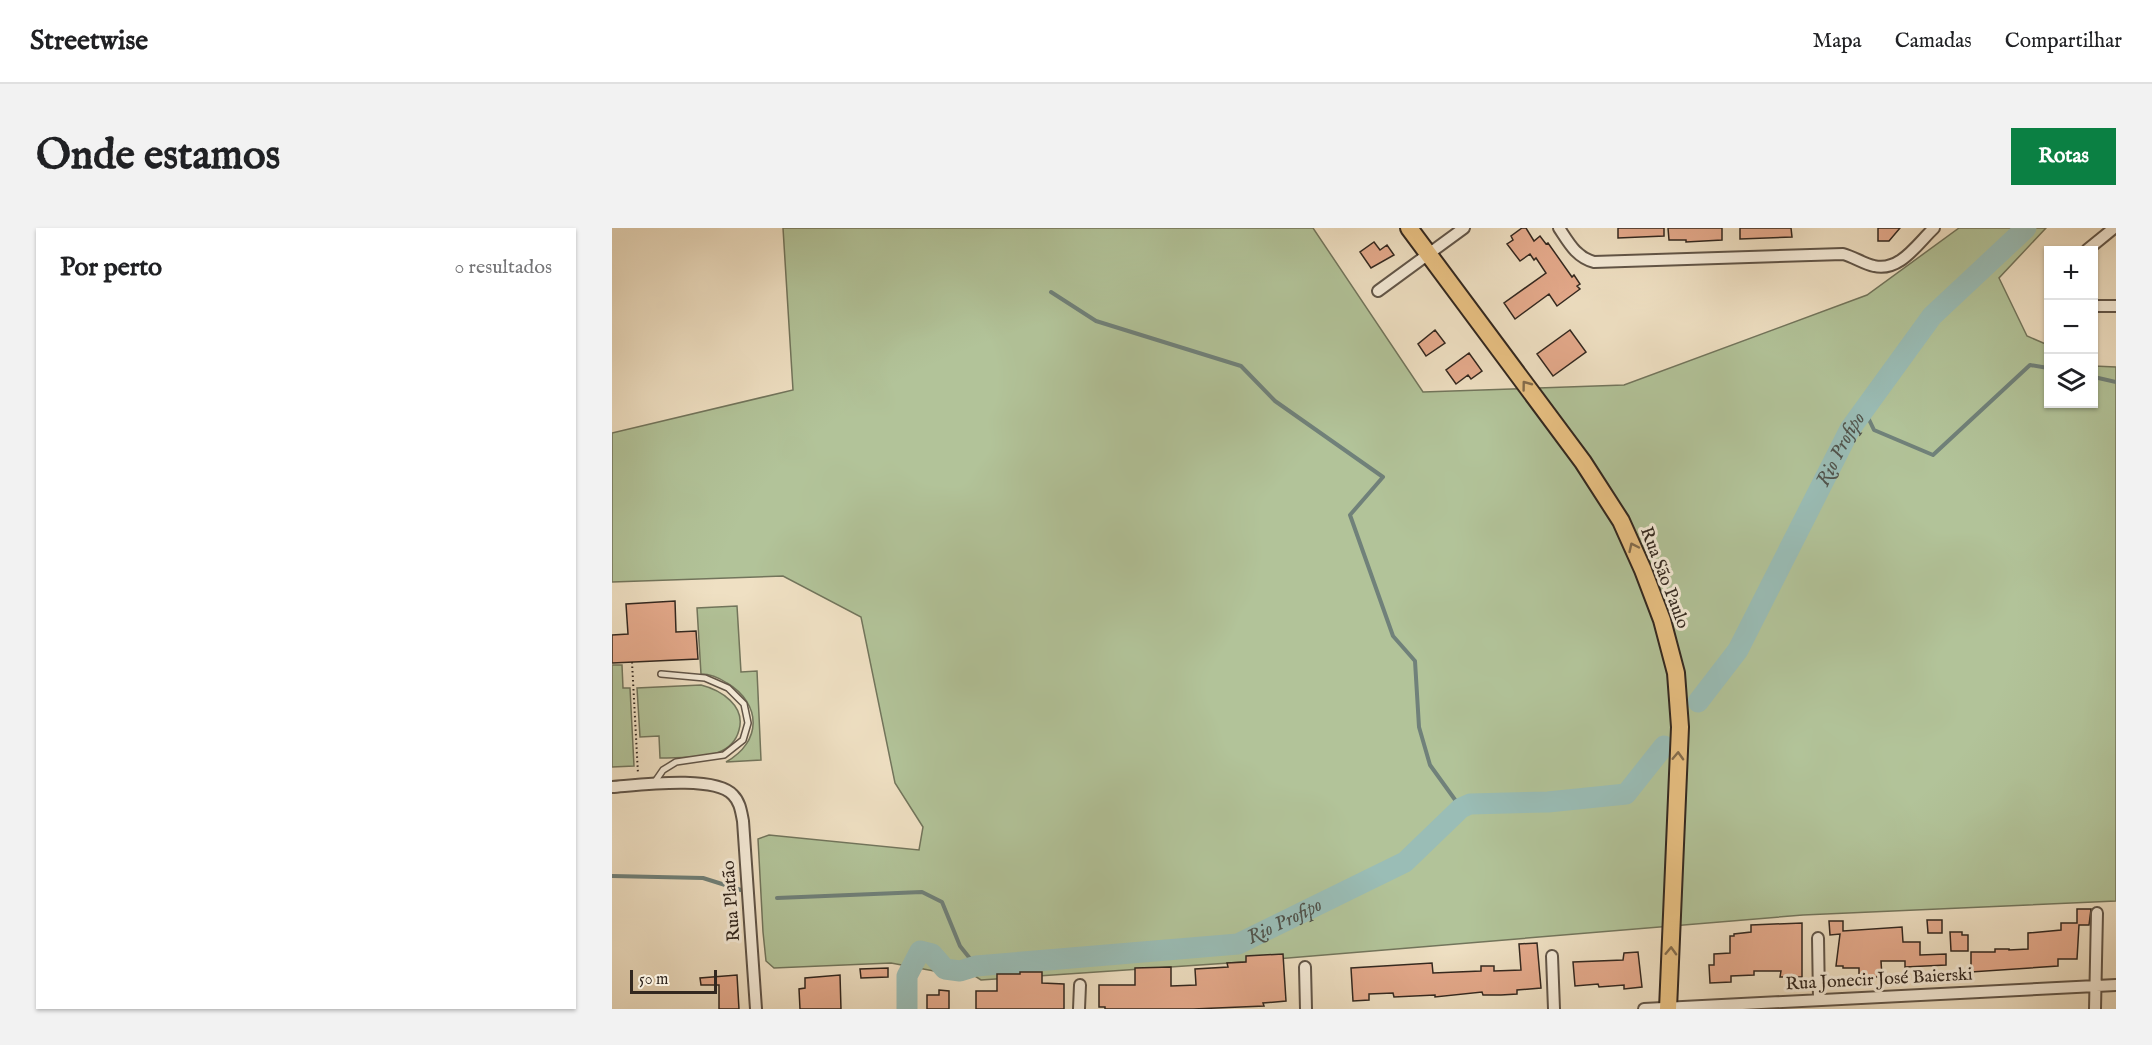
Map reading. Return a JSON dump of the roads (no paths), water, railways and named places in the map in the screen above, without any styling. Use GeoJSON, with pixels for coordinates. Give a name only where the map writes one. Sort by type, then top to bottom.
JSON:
{"type":"FeatureCollection","features":[{"type":"Feature","properties":{"kind":"main road","name":"Rua São Paulo"},"geometry":{"type":"LineString","coordinates":[[1409,228],[1583,462],[1621,522],[1662,620],[1676,673],[1680,727],[1668,1009]]}},
{"type":"Feature","properties":{"kind":"street"},"geometry":{"type":"LineString","coordinates":[[1378,291],[1464,228]]}},
{"type":"Feature","properties":{"kind":"street"},"geometry":{"type":"LineString","coordinates":[[1559,228],[1578,254],[1594,262],[1843,254],[1872,266],[1886,267],[1899,263],[1934,228]]}},
{"type":"Feature","properties":{"kind":"street"},"geometry":{"type":"LineString","coordinates":[[2092,246],[2114,228]]}},
{"type":"Feature","properties":{"kind":"street"},"geometry":{"type":"LineString","coordinates":[[2098,306],[2116,306]]}},
{"type":"Feature","properties":{"kind":"street"},"geometry":{"type":"LineString","coordinates":[[612,787],[653,784]]}},
{"type":"Feature","properties":{"kind":"street","name":"Rua Platão"},"geometry":{"type":"LineString","coordinates":[[653,784],[717,785],[732,793],[741,808],[756,1009]]}},
{"type":"Feature","properties":{"kind":"street"},"geometry":{"type":"LineString","coordinates":[[2096,1009],[2097,913]]}},
{"type":"Feature","properties":{"kind":"street"},"geometry":{"type":"LineString","coordinates":[[1818,938],[1820,999]]}},
{"type":"Feature","properties":{"kind":"street"},"geometry":{"type":"LineString","coordinates":[[1552,956],[1554,1009]]}},
{"type":"Feature","properties":{"kind":"street"},"geometry":{"type":"LineString","coordinates":[[1305,967],[1306,1009]]}},
{"type":"Feature","properties":{"kind":"street"},"geometry":{"type":"LineString","coordinates":[[1079,1009],[1080,985]]}},
{"type":"Feature","properties":{"kind":"street","name":"Rua Jonecir José Baierski"},"geometry":{"type":"LineString","coordinates":[[1644,1009],[2116,985]]}},
{"type":"Feature","properties":{"kind":"lane"},"geometry":{"type":"LineString","coordinates":[[653,784],[663,770],[676,762],[724,755],[743,740],[748,723],[744,704],[728,688],[705,678],[661,674]]}},
{"type":"Feature","properties":{"kind":"waterway","name":"Rio Profipo"},"geometry":{"type":"LineString","coordinates":[[1698,702],[1738,650],[1850,429],[1932,316],[2026,228]]}},
{"type":"Feature","properties":{"kind":"waterway"},"geometry":{"type":"LineString","coordinates":[[1051,292],[1096,321],[1241,366],[1275,401],[1383,477],[1350,515],[1393,636],[1415,661],[1419,727],[1430,765],[1461,808]]}},
{"type":"Feature","properties":{"kind":"waterway"},"geometry":{"type":"LineString","coordinates":[[1864,409],[1874,430],[1933,455],[2030,365],[2044,367]]}},
{"type":"Feature","properties":{"kind":"waterway"},"geometry":{"type":"LineString","coordinates":[[2098,378],[2116,382]]}},
{"type":"Feature","properties":{"kind":"waterway","name":"Rio Profipo"},"geometry":{"type":"LineString","coordinates":[[907,1009],[907,976],[920,951],[932,954],[945,969],[960,971],[976,966],[1238,944],[1405,862],[1461,808],[1470,804],[1548,802],[1626,794],[1664,746]]}},
{"type":"Feature","properties":{"kind":"waterway"},"geometry":{"type":"LineString","coordinates":[[612,876],[703,878],[741,890]]}},
{"type":"Feature","properties":{"kind":"waterway"},"geometry":{"type":"LineString","coordinates":[[777,898],[922,892],[942,902],[960,946],[976,966]]}}]}
